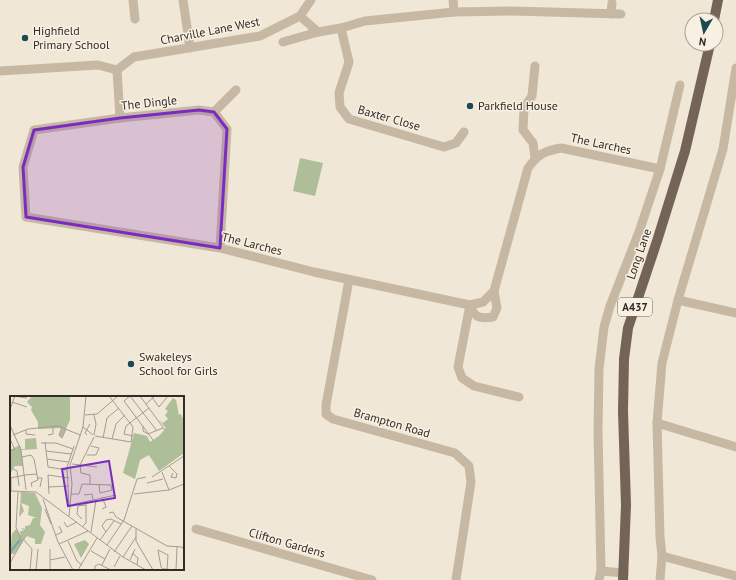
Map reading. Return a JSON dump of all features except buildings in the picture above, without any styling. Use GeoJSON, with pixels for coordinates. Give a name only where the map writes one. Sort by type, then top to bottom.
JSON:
{"type":"FeatureCollection","features":[{"type":"Feature","properties":{"kind":"main road"},"geometry":{"type":"LineString","coordinates":[[716,12],[718,0]]}},
{"type":"Feature","properties":{"kind":"main road","name":"Long Lane"},"geometry":{"type":"LineString","coordinates":[[624,576],[626,505],[623,410],[624,359],[628,328],[686,151],[708,52]]}},
{"type":"Feature","properties":{"kind":"street"},"geometry":{"type":"LineString","coordinates":[[133,0],[135,19]]}},
{"type":"Feature","properties":{"kind":"street"},"geometry":{"type":"LineString","coordinates":[[183,0],[190,48]]}},
{"type":"Feature","properties":{"kind":"street"},"geometry":{"type":"LineString","coordinates":[[310,0],[300,16],[318,32]]}},
{"type":"Feature","properties":{"kind":"street"},"geometry":{"type":"LineString","coordinates":[[453,0],[454,12]]}},
{"type":"Feature","properties":{"kind":"street"},"geometry":{"type":"LineString","coordinates":[[283,42],[365,21],[454,12],[512,11],[616,14],[612,3]]}},
{"type":"Feature","properties":{"kind":"street","name":"Charville Lane West"},"geometry":{"type":"LineString","coordinates":[[117,70],[134,57],[260,36],[300,16]]}},
{"type":"Feature","properties":{"kind":"street","name":"Baxter Close"},"geometry":{"type":"LineString","coordinates":[[341,28],[349,62],[339,93],[340,107],[349,119],[444,147],[456,143],[464,132]]}},
{"type":"Feature","properties":{"kind":"street"},"geometry":{"type":"LineString","coordinates":[[0,72],[98,65],[117,70],[120,118]]}},
{"type":"Feature","properties":{"kind":"street"},"geometry":{"type":"LineString","coordinates":[[470,305],[474,314],[482,318],[493,318],[497,308],[494,291],[528,168],[535,158],[533,143],[523,130],[524,108],[532,96],[534,66]]}},
{"type":"Feature","properties":{"kind":"street"},"geometry":{"type":"LineString","coordinates":[[660,580],[662,556],[660,537],[657,423],[662,363],[678,300],[724,149],[736,68]]}},
{"type":"Feature","properties":{"kind":"street","name":"Long Lane"},"geometry":{"type":"LineString","coordinates":[[624,576],[600,575],[598,431],[599,370],[604,328],[610,306],[639,232],[660,169],[680,85]]}},
{"type":"Feature","properties":{"kind":"street"},"geometry":{"type":"LineString","coordinates":[[220,248],[227,129],[214,112],[236,90]]}},
{"type":"Feature","properties":{"kind":"street","name":"The Dingle"},"geometry":{"type":"LineString","coordinates":[[26,217],[23,167],[34,130],[120,118],[199,110],[214,112]]}},
{"type":"Feature","properties":{"kind":"street","name":"The Larches"},"geometry":{"type":"LineString","coordinates":[[535,158],[548,150],[561,148],[660,169]]}},
{"type":"Feature","properties":{"kind":"street","name":"The Larches"},"geometry":{"type":"LineString","coordinates":[[26,217],[220,248],[349,280],[470,305]]}},
{"type":"Feature","properties":{"kind":"street","name":"Brampton Road"},"geometry":{"type":"LineString","coordinates":[[349,280],[326,405],[326,414],[333,419],[455,453],[469,466],[471,482],[456,580]]}},
{"type":"Feature","properties":{"kind":"street"},"geometry":{"type":"LineString","coordinates":[[470,305],[483,302],[494,291]]}},
{"type":"Feature","properties":{"kind":"street"},"geometry":{"type":"LineString","coordinates":[[678,300],[736,313]]}},
{"type":"Feature","properties":{"kind":"street"},"geometry":{"type":"LineString","coordinates":[[470,305],[458,367],[462,378],[474,386],[519,396]]}},
{"type":"Feature","properties":{"kind":"street"},"geometry":{"type":"LineString","coordinates":[[657,423],[736,447]]}},
{"type":"Feature","properties":{"kind":"street","name":"Clifton Gardens"},"geometry":{"type":"LineString","coordinates":[[196,529],[372,580]]}},
{"type":"Feature","properties":{"kind":"street"},"geometry":{"type":"LineString","coordinates":[[662,556],[736,576]]}},
{"type":"Feature","properties":{"kind":"highlighted area"},"geometry":{"type":"Polygon","coordinates":[[[199,110],[214,112],[227,129],[220,248],[26,217],[23,167],[34,130],[120,118],[199,110]]]}},
{"type":"Feature","properties":{"kind":"green space"},"geometry":{"type":"Polygon","coordinates":[[[300,158],[323,163],[315,196],[293,191],[300,158]]]}},
{"type":"Feature","properties":{"kind":"place","name":"Highfield Primary School"},"geometry":{"type":"Point","coordinates":[25,38]}},
{"type":"Feature","properties":{"kind":"place","name":"Parkfield House"},"geometry":{"type":"Point","coordinates":[470,106]}},
{"type":"Feature","properties":{"kind":"place","name":"Swakeleys School for Girls"},"geometry":{"type":"Point","coordinates":[131,364]}}]}
